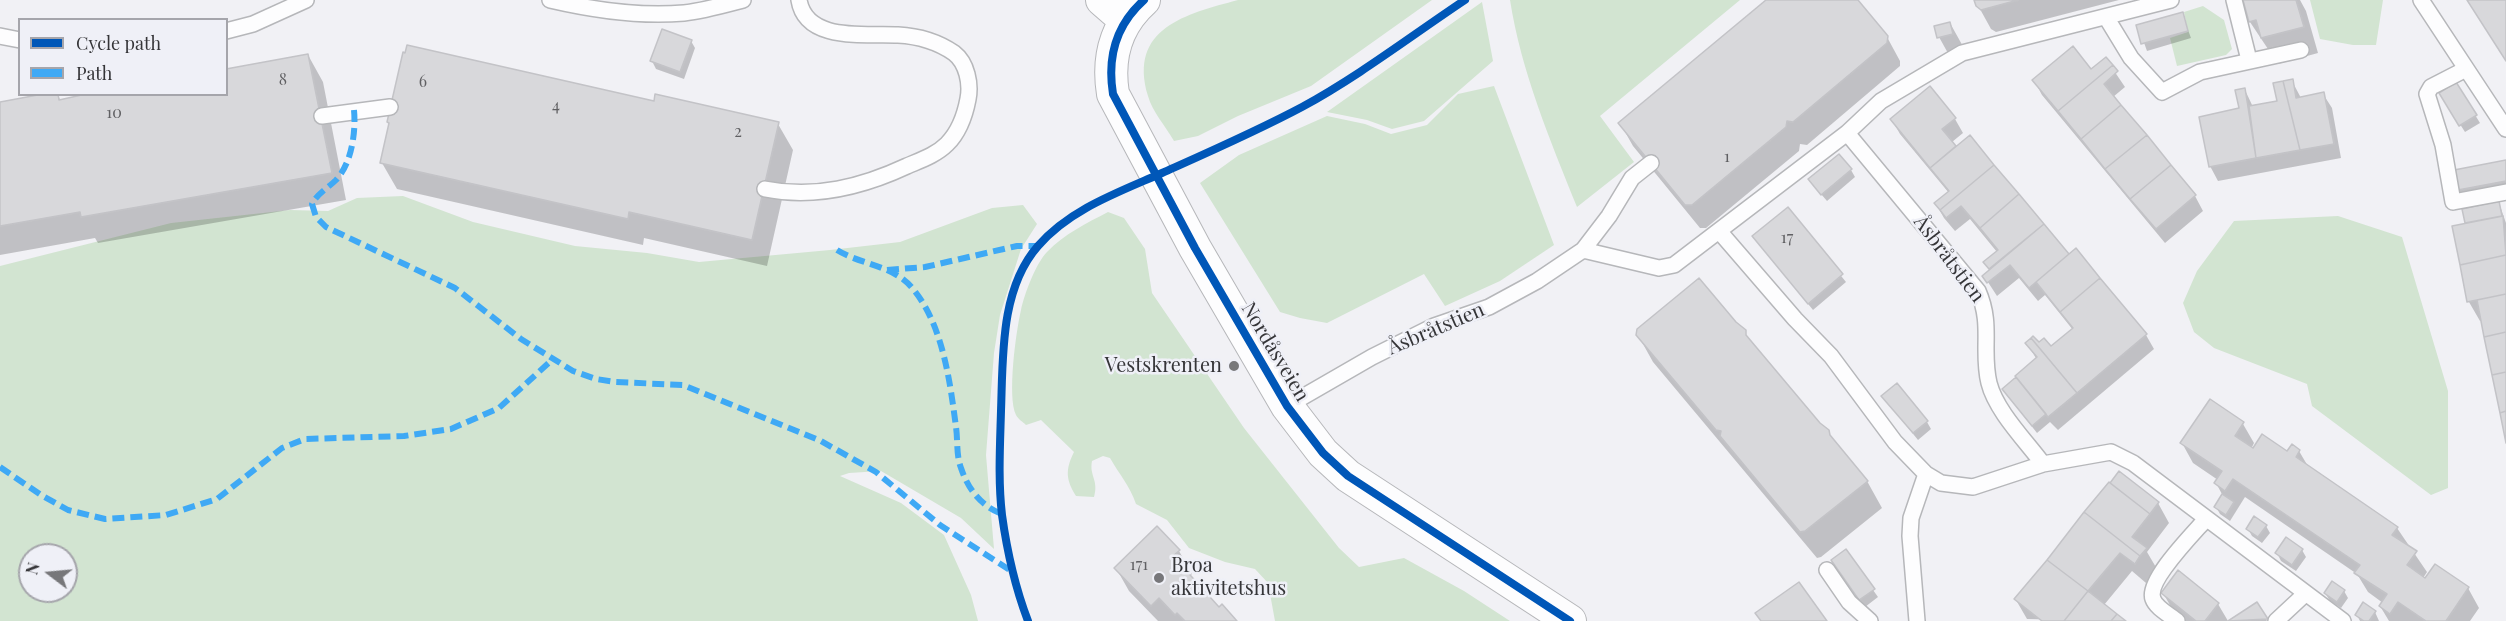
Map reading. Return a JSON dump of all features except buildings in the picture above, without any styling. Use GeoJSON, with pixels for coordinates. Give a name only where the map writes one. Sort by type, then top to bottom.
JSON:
{"type":"FeatureCollection","features":[{"type":"Feature","properties":{"kind":"street"},"geometry":{"type":"LineString","coordinates":[[1102,0],[1135,10]]}},
{"type":"Feature","properties":{"kind":"street","name":"Nordåsveien"},"geometry":{"type":"LineString","coordinates":[[1135,10],[1116,38],[1110,65],[1113,94],[1195,248],[1287,406],[1323,453],[1348,476],[1570,621]]}},
{"type":"Feature","properties":{"kind":"lane"},"geometry":{"type":"LineString","coordinates":[[228,30],[254,24],[306,0]]}},
{"type":"Feature","properties":{"kind":"lane"},"geometry":{"type":"LineString","coordinates":[[550,0],[588,8],[650,14],[686,13],[743,0]]}},
{"type":"Feature","properties":{"kind":"lane"},"geometry":{"type":"LineString","coordinates":[[765,189],[800,193],[840,189],[885,176],[933,155],[948,144],[966,112],[969,93],[963,65],[957,55],[935,43],[898,35],[860,35],[829,30],[806,17],[798,0]]}},
{"type":"Feature","properties":{"kind":"lane"},"geometry":{"type":"LineString","coordinates":[[1583,250],[1659,268],[1666,267],[1686,257],[1847,133],[1881,101],[1962,53],[2171,0]]}},
{"type":"Feature","properties":{"kind":"lane"},"geometry":{"type":"LineString","coordinates":[[2234,0],[2249,60]]}},
{"type":"Feature","properties":{"kind":"lane"},"geometry":{"type":"LineString","coordinates":[[2421,0],[2506,129]]}},
{"type":"Feature","properties":{"kind":"lane"},"geometry":{"type":"LineString","coordinates":[[2106,17],[2131,58],[2162,92],[2200,72],[2301,50]]}},
{"type":"Feature","properties":{"kind":"lane"},"geometry":{"type":"LineString","coordinates":[[0,36],[18,40]]}},
{"type":"Feature","properties":{"kind":"lane"},"geometry":{"type":"LineString","coordinates":[[2466,69],[2431,87],[2427,94],[2443,145],[2453,202],[2506,192]]}},
{"type":"Feature","properties":{"kind":"lane"},"geometry":{"type":"LineString","coordinates":[[322,116],[390,107]]}},
{"type":"Feature","properties":{"kind":"lane","name":"Åsbråtstien"},"geometry":{"type":"LineString","coordinates":[[1847,133],[1978,291],[1985,307],[1986,365],[1989,384],[1999,406],[2043,464]]}},
{"type":"Feature","properties":{"kind":"lane","name":"Åsbråtstien"},"geometry":{"type":"LineString","coordinates":[[1287,406],[1372,357],[1434,326],[1489,307],[1537,281],[1583,250],[1609,216],[1632,178],[1651,163]]}},
{"type":"Feature","properties":{"kind":"lane"},"geometry":{"type":"LineString","coordinates":[[1719,231],[1795,319],[1831,356],[1895,442],[1926,474],[1941,483],[1973,487],[2043,464],[2111,452],[2133,463],[2343,621]]}},
{"type":"Feature","properties":{"kind":"lane"},"geometry":{"type":"LineString","coordinates":[[1917,621],[1910,536],[1911,518],[1926,474]]}},
{"type":"Feature","properties":{"kind":"lane"},"geometry":{"type":"LineString","coordinates":[[2177,621],[2152,599],[2152,590],[2162,571],[2206,519]]}},
{"type":"Feature","properties":{"kind":"lane"},"geometry":{"type":"LineString","coordinates":[[1827,570],[1849,602],[1870,621]]}},
{"type":"Feature","properties":{"kind":"lane"},"geometry":{"type":"LineString","coordinates":[[2276,621],[2305,594]]}},
{"type":"Feature","properties":{"kind":"green space"},"geometry":{"type":"Polygon","coordinates":[[[1238,0],[1432,0],[1311,86],[1238,116],[1198,136],[1174,141],[1148,96],[1144,73],[1146,54],[1154,39],[1181,19],[1199,11],[1238,0]]]}},
{"type":"Feature","properties":{"kind":"green space"},"geometry":{"type":"Polygon","coordinates":[[[1510,0],[1740,0],[1600,116],[1634,162],[1577,207],[1529,79],[1510,0]]]}},
{"type":"Feature","properties":{"kind":"green space"},"geometry":{"type":"Polygon","coordinates":[[[2310,0],[2383,0],[2376,45],[2353,45],[2320,39],[2310,0]]]}},
{"type":"Feature","properties":{"kind":"green space"},"geometry":{"type":"Polygon","coordinates":[[[1482,2],[1493,61],[1424,121],[1392,129],[1367,120],[1327,112],[1482,2]]]}},
{"type":"Feature","properties":{"kind":"green space"},"geometry":{"type":"Polygon","coordinates":[[[2203,6],[2224,20],[2232,49],[2226,55],[2177,66],[2170,38],[2188,32],[2184,12],[2203,6]]]}},
{"type":"Feature","properties":{"kind":"green space"},"geometry":{"type":"Polygon","coordinates":[[[1494,86],[1554,245],[1500,281],[1445,306],[1424,274],[1327,323],[1280,312],[1200,183],[1239,155],[1327,116],[1365,124],[1391,134],[1427,125],[1458,94],[1494,86]]]}},
{"type":"Feature","properties":{"kind":"green space"},"geometry":{"type":"Polygon","coordinates":[[[403,196],[473,222],[575,246],[647,253],[699,262],[900,242],[992,208],[1023,205],[1037,224],[1021,249],[1000,315],[994,353],[986,455],[994,549],[961,518],[881,471],[849,473],[840,476],[901,503],[944,535],[971,595],[978,621],[0,621],[0,266],[171,223],[290,210],[328,211],[357,198],[403,196]]]}},
{"type":"Feature","properties":{"kind":"green space"},"geometry":{"type":"Polygon","coordinates":[[[1108,212],[1124,218],[1145,249],[1152,293],[1244,428],[1339,548],[1359,567],[1404,558],[1464,591],[1510,621],[1275,621],[1268,583],[1255,569],[1225,562],[1189,548],[1167,520],[1136,504],[1128,486],[1110,458],[1103,456],[1092,461],[1094,497],[1076,496],[1068,475],[1069,464],[1074,452],[1041,420],[1026,425],[1016,415],[1012,394],[1015,348],[1025,296],[1043,257],[1068,234],[1108,212]]]}},
{"type":"Feature","properties":{"kind":"green space"},"geometry":{"type":"Polygon","coordinates":[[[2338,216],[2402,237],[2448,391],[2448,488],[2431,495],[2312,406],[2307,384],[2214,348],[2194,332],[2183,303],[2197,271],[2234,221],[2338,216]]]}},
{"type":"Feature","properties":{"kind":"marked path"},"geometry":{"type":"LineString","coordinates":[[354,110],[353,137],[346,165],[336,180],[312,204],[316,217],[326,227],[455,288],[521,339],[573,371],[596,379],[615,382],[683,385],[821,441],[876,472],[940,525],[1013,572]]}},
{"type":"Feature","properties":{"kind":"marked path"},"geometry":{"type":"LineString","coordinates":[[887,270],[925,267],[1017,246],[1038,246]]}},
{"type":"Feature","properties":{"kind":"marked path"},"geometry":{"type":"LineString","coordinates":[[837,250],[896,275],[913,289],[923,303],[932,319],[943,355],[951,392],[961,468],[976,496],[994,511],[1002,514]]}},
{"type":"Feature","properties":{"kind":"marked path"},"geometry":{"type":"LineString","coordinates":[[0,467],[68,510],[105,519],[166,515],[217,499],[282,448],[305,439],[404,436],[451,429],[499,408],[552,360]]}},
{"type":"Feature","properties":{"kind":"cycle path"},"geometry":{"type":"LineString","coordinates":[[1144,0],[1126,20],[1116,42],[1111,67],[1113,94],[1195,248],[1287,406],[1323,453],[1348,476],[1570,621]]}},
{"type":"Feature","properties":{"kind":"cycle path"},"geometry":{"type":"LineString","coordinates":[[1028,621],[1015,582],[1006,542],[1000,476],[1002,368],[1006,324],[1016,282],[1026,263],[1051,233],[1080,212],[1302,107],[1364,69],[1465,0]]}},
{"type":"Feature","properties":{"kind":"place","name":"Vestskrenten"},"geometry":{"type":"Point","coordinates":[1234,366]}},
{"type":"Feature","properties":{"kind":"place","name":"Broa aktivitetshus"},"geometry":{"type":"Point","coordinates":[1159,578]}}]}
